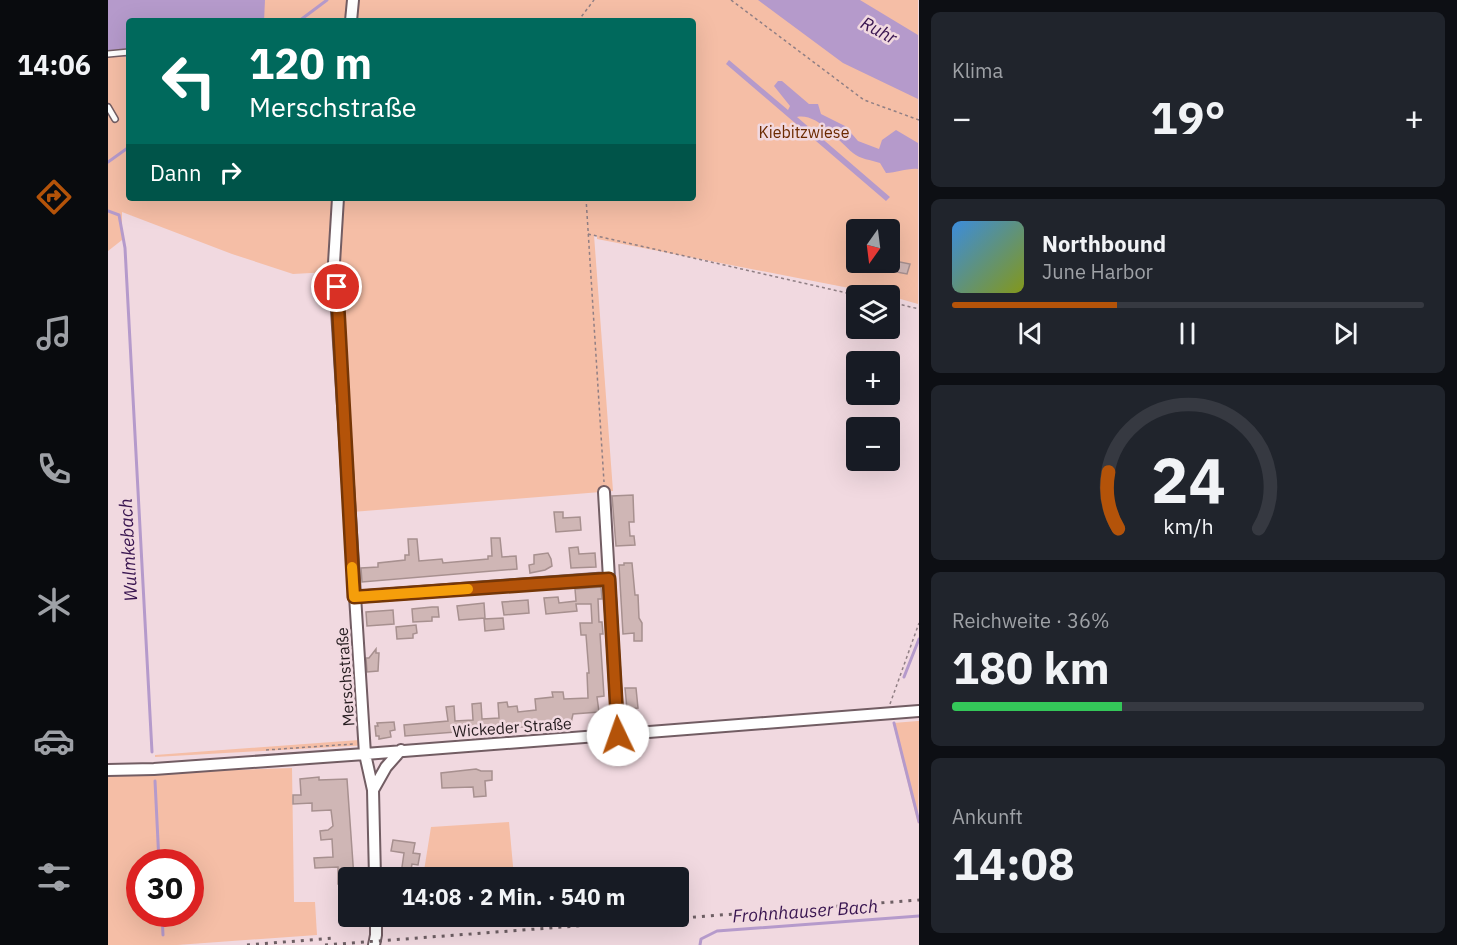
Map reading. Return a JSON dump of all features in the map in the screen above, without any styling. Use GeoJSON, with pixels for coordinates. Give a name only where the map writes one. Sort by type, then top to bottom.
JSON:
{"type":"FeatureCollection","features":[{"type":"Feature","properties":{"kind":"street"},"geometry":{"type":"LineString","coordinates":[[351,18],[353,0]]}},
{"type":"Feature","properties":{"kind":"street","name":"Merschstraße"},"geometry":{"type":"LineString","coordinates":[[338,201],[334,263],[365,754],[373,790],[375,867]]}},
{"type":"Feature","properties":{"kind":"street"},"geometry":{"type":"LineString","coordinates":[[604,492],[618,735]]}},
{"type":"Feature","properties":{"kind":"street"},"geometry":{"type":"LineString","coordinates":[[354,597],[609,579]]}},
{"type":"Feature","properties":{"kind":"street","name":"Wickeder Straße"},"geometry":{"type":"LineString","coordinates":[[108,770],[154,769],[618,735],[889,709],[918,711]]}},
{"type":"Feature","properties":{"kind":"street"},"geometry":{"type":"LineString","coordinates":[[373,790],[386,767],[401,750]]}},
{"type":"Feature","properties":{"kind":"street"},"geometry":{"type":"LineString","coordinates":[[374,945],[376,927]]}},
{"type":"Feature","properties":{"kind":"lane"},"geometry":{"type":"LineString","coordinates":[[108,54],[126,52]]}},
{"type":"Feature","properties":{"kind":"lane"},"geometry":{"type":"LineString","coordinates":[[108,107],[115,119]]}},
{"type":"Feature","properties":{"kind":"path"},"geometry":{"type":"LineString","coordinates":[[580,18],[594,0]]}},
{"type":"Feature","properties":{"kind":"path"},"geometry":{"type":"LineString","coordinates":[[731,0],[864,99],[918,120]]}},
{"type":"Feature","properties":{"kind":"path"},"geometry":{"type":"LineString","coordinates":[[586,201],[604,492]]}},
{"type":"Feature","properties":{"kind":"path"},"geometry":{"type":"LineString","coordinates":[[587,234],[846,293]]}},
{"type":"Feature","properties":{"kind":"path"},"geometry":{"type":"LineString","coordinates":[[900,304],[918,309]]}},
{"type":"Feature","properties":{"kind":"path"},"geometry":{"type":"LineString","coordinates":[[889,709],[918,623]]}},
{"type":"Feature","properties":{"kind":"green space","name":"Kiebitzwiese"},"geometry":{"type":"Polygon","coordinates":[[[108,0],[918,0],[918,304],[900,299],[900,285],[846,285],[846,287],[597,239],[597,235],[594,235],[613,491],[352,512],[368,745],[155,757],[155,755],[359,740],[337,365],[329,272],[293,274],[232,254],[122,212],[122,240],[108,251],[108,0]]]}},
{"type":"Feature","properties":{"kind":"green space"},"geometry":{"type":"Polygon","coordinates":[[[919,721],[918,824],[893,723],[919,721]]]}},
{"type":"Feature","properties":{"kind":"green space"},"geometry":{"type":"Polygon","coordinates":[[[292,768],[294,902],[315,902],[317,935],[177,945],[108,945],[108,774],[292,768]]]}},
{"type":"Feature","properties":{"kind":"green space"},"geometry":{"type":"Polygon","coordinates":[[[509,822],[513,867],[425,867],[431,827],[509,822]]]}},
{"type":"Feature","properties":{"kind":"water"},"geometry":{"type":"Polygon","coordinates":[[[108,0],[265,0],[264,18],[126,18],[126,57],[116,56],[116,52],[108,51],[108,0]]]}},
{"type":"Feature","properties":{"kind":"water","name":"Ruhr"},"geometry":{"type":"Polygon","coordinates":[[[758,0],[860,0],[918,35],[918,99],[843,63],[758,0]]]}},
{"type":"Feature","properties":{"kind":"water"},"geometry":{"type":"Polygon","coordinates":[[[729,60],[788,110],[790,106],[774,86],[778,81],[782,81],[809,104],[818,104],[821,114],[845,126],[858,141],[879,149],[882,140],[896,130],[918,143],[918,169],[886,173],[880,163],[856,155],[820,123],[805,117],[797,117],[890,197],[886,201],[726,64],[729,60]]]}},
{"type":"Feature","properties":{"kind":"building"},"geometry":{"type":"Polygon","coordinates":[[[900,262],[910,264],[907,274],[900,273],[900,262]]]}},
{"type":"Feature","properties":{"kind":"building"},"geometry":{"type":"Polygon","coordinates":[[[633,495],[634,522],[629,522],[630,536],[634,536],[635,545],[616,546],[612,496],[633,495]]]}},
{"type":"Feature","properties":{"kind":"building"},"geometry":{"type":"Polygon","coordinates":[[[554,512],[563,512],[563,518],[580,517],[581,530],[556,532],[554,512]]]}},
{"type":"Feature","properties":{"kind":"building"},"geometry":{"type":"Polygon","coordinates":[[[491,538],[500,538],[502,557],[516,556],[517,569],[362,582],[361,568],[378,567],[378,563],[405,560],[405,555],[409,555],[408,539],[417,539],[419,561],[442,559],[443,563],[488,559],[488,556],[492,556],[491,538]]]}},
{"type":"Feature","properties":{"kind":"building"},"geometry":{"type":"Polygon","coordinates":[[[578,547],[579,554],[595,553],[596,567],[571,568],[569,548],[578,547]]]}},
{"type":"Feature","properties":{"kind":"building"},"geometry":{"type":"Polygon","coordinates":[[[548,553],[552,566],[530,573],[529,565],[534,564],[534,555],[548,553]]]}},
{"type":"Feature","properties":{"kind":"building"},"geometry":{"type":"Polygon","coordinates":[[[624,563],[632,563],[635,595],[638,595],[639,618],[642,623],[642,641],[634,641],[634,633],[623,634],[619,565],[624,565],[624,563]]]}},
{"type":"Feature","properties":{"kind":"building"},"geometry":{"type":"Polygon","coordinates":[[[601,587],[602,599],[598,599],[599,622],[602,622],[603,634],[600,634],[604,696],[597,697],[599,712],[573,714],[571,723],[405,736],[404,725],[448,721],[446,707],[454,706],[455,721],[473,720],[472,704],[481,703],[482,719],[499,718],[498,703],[507,702],[508,707],[517,706],[518,712],[536,710],[535,699],[553,697],[552,692],[563,692],[564,699],[588,698],[586,635],[581,635],[580,623],[592,623],[591,604],[576,604],[577,611],[546,614],[544,598],[558,597],[559,603],[576,601],[575,589],[601,587]]]}},
{"type":"Feature","properties":{"kind":"building"},"geometry":{"type":"Polygon","coordinates":[[[528,600],[529,613],[504,615],[502,602],[528,600]]]}},
{"type":"Feature","properties":{"kind":"building"},"geometry":{"type":"Polygon","coordinates":[[[484,603],[485,618],[459,620],[457,606],[484,603]]]}},
{"type":"Feature","properties":{"kind":"building"},"geometry":{"type":"Polygon","coordinates":[[[438,607],[439,617],[432,617],[432,621],[413,622],[412,609],[438,607]]]}},
{"type":"Feature","properties":{"kind":"building"},"geometry":{"type":"Polygon","coordinates":[[[393,610],[394,624],[367,626],[366,612],[393,610]]]}},
{"type":"Feature","properties":{"kind":"building"},"geometry":{"type":"Polygon","coordinates":[[[503,618],[504,629],[485,631],[484,619],[503,618]]]}},
{"type":"Feature","properties":{"kind":"building"},"geometry":{"type":"Polygon","coordinates":[[[416,625],[417,633],[413,634],[413,638],[397,639],[396,627],[416,625]]]}},
{"type":"Feature","properties":{"kind":"building"},"geometry":{"type":"Polygon","coordinates":[[[376,649],[376,653],[379,653],[378,671],[367,672],[366,658],[369,658],[376,649]]]}},
{"type":"Feature","properties":{"kind":"building"},"geometry":{"type":"Polygon","coordinates":[[[625,688],[636,688],[638,708],[627,709],[625,688]]]}},
{"type":"Feature","properties":{"kind":"building"},"geometry":{"type":"Polygon","coordinates":[[[394,722],[395,730],[390,731],[391,737],[379,739],[379,736],[376,736],[377,723],[394,722]]]}},
{"type":"Feature","properties":{"kind":"building"},"geometry":{"type":"Polygon","coordinates":[[[476,769],[492,771],[492,780],[485,781],[486,796],[474,797],[473,787],[442,788],[441,773],[476,769]]]}},
{"type":"Feature","properties":{"kind":"building"},"geometry":{"type":"Polygon","coordinates":[[[319,777],[319,780],[347,779],[353,867],[315,868],[314,858],[333,857],[332,839],[321,840],[320,831],[328,830],[333,826],[331,810],[312,811],[312,803],[293,804],[293,795],[301,795],[300,779],[319,777]]]}},
{"type":"Feature","properties":{"kind":"building"},"geometry":{"type":"Polygon","coordinates":[[[393,840],[415,843],[413,853],[420,854],[418,865],[402,867],[404,853],[391,851],[393,840]]]}},
{"type":"Feature","properties":{"kind":"waterway"},"geometry":{"type":"LineString","coordinates":[[303,18],[327,0]]}},
{"type":"Feature","properties":{"kind":"waterway"},"geometry":{"type":"LineString","coordinates":[[108,162],[126,149]]}},
{"type":"Feature","properties":{"kind":"waterway","name":"Wulmkebach"},"geometry":{"type":"LineString","coordinates":[[108,211],[119,215],[125,248],[152,752]]}},
{"type":"Feature","properties":{"kind":"waterway","name":"Frohnhauser Bach"},"geometry":{"type":"LineString","coordinates":[[904,677],[919,639]]}},
{"type":"Feature","properties":{"kind":"waterway","name":"Frohnhauser Bach"},"geometry":{"type":"LineString","coordinates":[[894,723],[919,822]]}},
{"type":"Feature","properties":{"kind":"waterway","name":"Wulmkebach"},"geometry":{"type":"LineString","coordinates":[[155,781],[158,849]]}},
{"type":"Feature","properties":{"kind":"waterway","name":"Frohnhauser Bach"},"geometry":{"type":"LineString","coordinates":[[700,945],[701,939],[717,931],[919,916]]}},
{"type":"Feature","properties":{"kind":"waterway","name":"Wulmkebach"},"geometry":{"type":"LineString","coordinates":[[163,927],[163,935]]}},
{"type":"Feature","properties":{"kind":"railway"},"geometry":{"type":"LineString","coordinates":[[325,945],[919,900]]}},
{"type":"Feature","properties":{"kind":"railway"},"geometry":{"type":"LineString","coordinates":[[247,945],[334,938]]}},
{"type":"Feature","properties":{"kind":"slow traffic"},"geometry":{"type":"LineString","coordinates":[[352,567],[354,597],[468,589]]}},
{"type":"Feature","properties":{"kind":"route"},"geometry":{"type":"LineString","coordinates":[[337,287],[354,597],[609,579],[618,735]]}}]}
